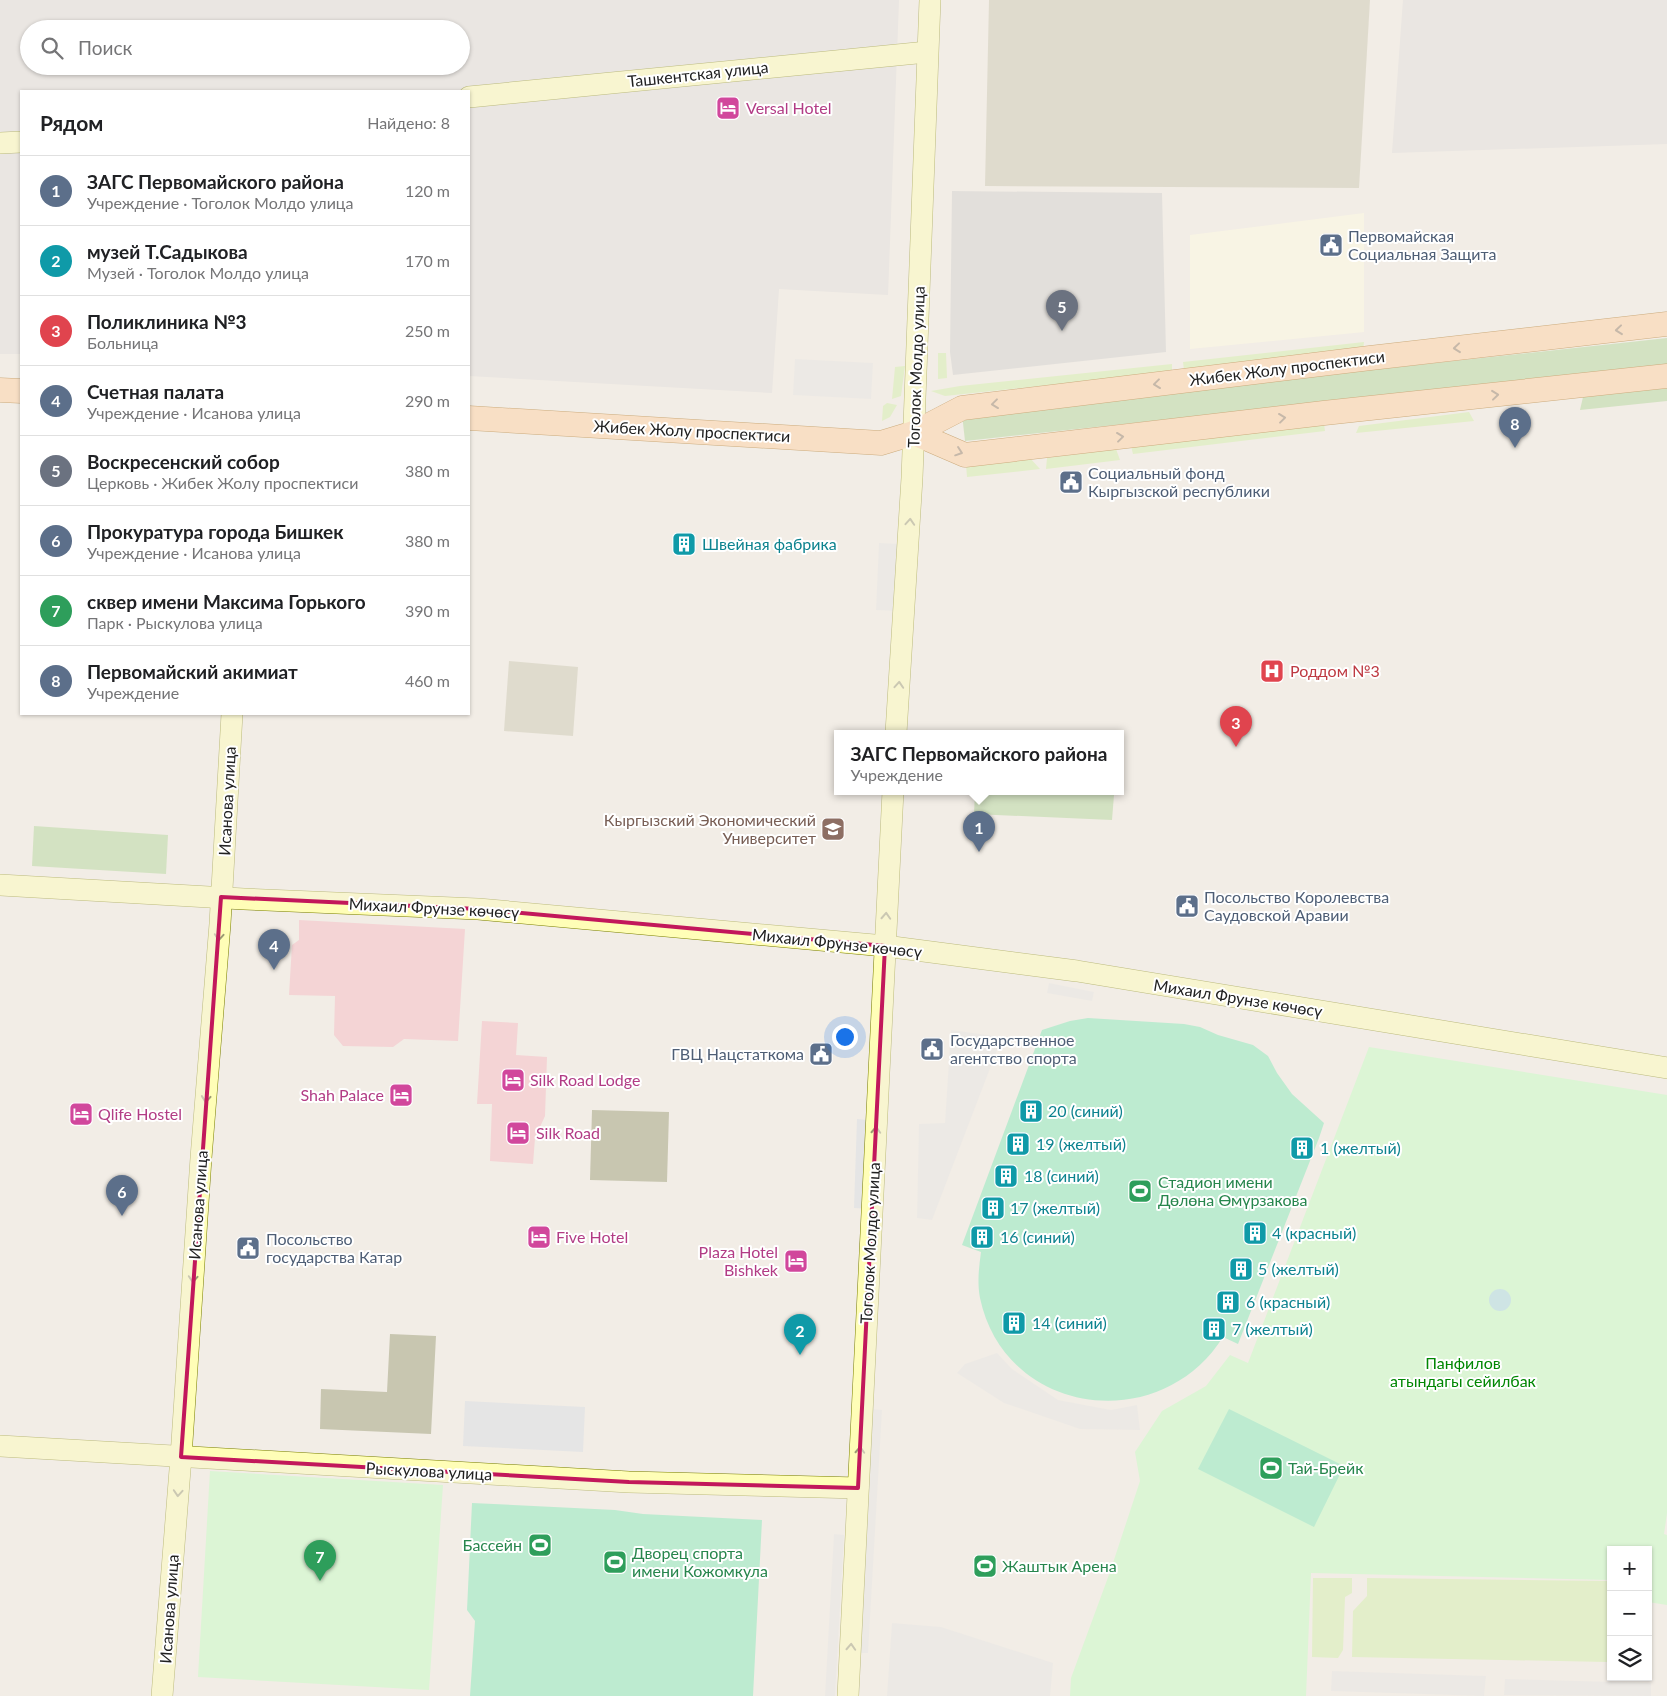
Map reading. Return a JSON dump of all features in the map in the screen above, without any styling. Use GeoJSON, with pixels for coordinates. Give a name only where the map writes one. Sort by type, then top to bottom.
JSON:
{"type":"FeatureCollection","features":[{"type":"Feature","properties":{"kind":"main road","name":"Тоголок Молдо улица"},"geometry":{"type":"LineString","coordinates":[[896,730],[914,434],[930,0]]}},
{"type":"Feature","properties":{"kind":"main road","name":"Ташкентская улица"},"geometry":{"type":"LineString","coordinates":[[470,97],[927,52]]}},
{"type":"Feature","properties":{"kind":"main road"},"geometry":{"type":"LineString","coordinates":[[0,143],[20,142]]}},
{"type":"Feature","properties":{"kind":"main road","name":"Жибек Жолу проспектиси"},"geometry":{"type":"LineString","coordinates":[[470,418],[881,443],[914,434],[962,408],[1667,324]]}},
{"type":"Feature","properties":{"kind":"main road"},"geometry":{"type":"LineString","coordinates":[[914,434],[966,455],[1315,414],[1667,376]]}},
{"type":"Feature","properties":{"kind":"main road"},"geometry":{"type":"LineString","coordinates":[[0,390],[20,391]]}},
{"type":"Feature","properties":{"kind":"main road","name":"Исанова улица"},"geometry":{"type":"LineString","coordinates":[[162,1696],[221,897],[232,715]]}},
{"type":"Feature","properties":{"kind":"main road","name":"Тоголок Молдо улица"},"geometry":{"type":"LineString","coordinates":[[848,1696],[893,795]]}},
{"type":"Feature","properties":{"kind":"main road","name":"Михаил Фрунзе көчөсү"},"geometry":{"type":"LineString","coordinates":[[0,885],[478,909],[885,946],[1077,971],[1667,1068]]}},
{"type":"Feature","properties":{"kind":"main road","name":"Рыскулова улица"},"geometry":{"type":"LineString","coordinates":[[0,1446],[629,1482],[858,1488]]}},
{"type":"Feature","properties":{"kind":"highlighted area"},"geometry":{"type":"Polygon","coordinates":[[[221,897],[478,909],[885,946],[858,1488],[629,1482],[181,1457],[221,897]]]}},
{"type":"Feature","properties":{"kind":"shaded area"},"geometry":{"type":"Polygon","coordinates":[[[0,0],[899,0],[888,295],[779,289],[772,393],[470,376],[470,90],[20,90],[20,354],[0,354],[0,0]]]}},
{"type":"Feature","properties":{"kind":"shaded area"},"geometry":{"type":"Polygon","coordinates":[[[989,0],[1370,0],[1359,188],[985,186],[989,0]]]}},
{"type":"Feature","properties":{"kind":"shaded area"},"geometry":{"type":"Polygon","coordinates":[[[1403,0],[1667,0],[1667,144],[1392,153],[1403,0]]]}},
{"type":"Feature","properties":{"kind":"shaded area"},"geometry":{"type":"Polygon","coordinates":[[[952,191],[1162,193],[1166,352],[953,375],[950,352],[952,191]]]}},
{"type":"Feature","properties":{"kind":"shaded area"},"geometry":{"type":"Polygon","coordinates":[[[1364,213],[1364,332],[1190,349],[1190,235],[1364,213]]]}},
{"type":"Feature","properties":{"kind":"shaded area"},"geometry":{"type":"Polygon","coordinates":[[[795,359],[873,363],[871,399],[793,395],[795,359]]]}},
{"type":"Feature","properties":{"kind":"shaded area"},"geometry":{"type":"Polygon","coordinates":[[[879,543],[900,544],[897,611],[876,610],[879,543]]]}},
{"type":"Feature","properties":{"kind":"shaded area"},"geometry":{"type":"Polygon","coordinates":[[[509,661],[578,667],[573,736],[504,731],[509,661]]]}},
{"type":"Feature","properties":{"kind":"shaded area"},"geometry":{"type":"Polygon","coordinates":[[[299,920],[465,929],[458,1041],[404,1039],[393,1047],[343,1046],[334,1035],[335,996],[289,995],[292,945],[299,940],[299,920]]]}},
{"type":"Feature","properties":{"kind":"shaded area"},"geometry":{"type":"Polygon","coordinates":[[[1049,983],[1094,992],[1092,1001],[1047,993],[1049,983]]]}},
{"type":"Feature","properties":{"kind":"shaded area","name":"Silk Road Lodge"},"geometry":{"type":"Polygon","coordinates":[[[482,1021],[518,1023],[516,1055],[547,1057],[545,1116],[535,1138],[533,1164],[490,1161],[492,1104],[477,1104],[482,1021]]]}},
{"type":"Feature","properties":{"kind":"shaded area"},"geometry":{"type":"Polygon","coordinates":[[[951,1030],[1002,1037],[932,1220],[917,1218],[919,1124],[945,1123],[951,1030]]]}},
{"type":"Feature","properties":{"kind":"shaded area"},"geometry":{"type":"Polygon","coordinates":[[[592,1110],[669,1112],[667,1182],[590,1180],[592,1110]]]}},
{"type":"Feature","properties":{"kind":"shaded area"},"geometry":{"type":"Polygon","coordinates":[[[857,1119],[876,1121],[872,1209],[854,1208],[857,1119]]]}},
{"type":"Feature","properties":{"kind":"shaded area"},"geometry":{"type":"Polygon","coordinates":[[[390,1334],[436,1336],[431,1434],[320,1429],[321,1389],[387,1392],[390,1334]]]}},
{"type":"Feature","properties":{"kind":"shaded area"},"geometry":{"type":"Polygon","coordinates":[[[997,1353],[1012,1369],[1058,1400],[1111,1410],[1137,1405],[1140,1430],[1080,1429],[1004,1403],[957,1373],[965,1364],[997,1353]]]}},
{"type":"Feature","properties":{"kind":"shaded area"},"geometry":{"type":"Polygon","coordinates":[[[465,1401],[585,1407],[583,1452],[463,1446],[465,1401]]]}},
{"type":"Feature","properties":{"kind":"shaded area"},"geometry":{"type":"Polygon","coordinates":[[[872,1409],[882,1410],[868,1653],[859,1653],[872,1409]]]}},
{"type":"Feature","properties":{"kind":"shaded area"},"geometry":{"type":"Polygon","coordinates":[[[834,1534],[844,1535],[835,1696],[825,1696],[834,1534]]]}},
{"type":"Feature","properties":{"kind":"shaded area"},"geometry":{"type":"Polygon","coordinates":[[[892,1623],[941,1627],[1053,1663],[1050,1696],[887,1696],[892,1623]]]}},
{"type":"Feature","properties":{"kind":"shaded area"},"geometry":{"type":"Polygon","coordinates":[[[1332,1671],[1486,1676],[1484,1696],[1331,1691],[1332,1671]]]}},
{"type":"Feature","properties":{"kind":"shaded area"},"geometry":{"type":"Polygon","coordinates":[[[1505,1679],[1651,1683],[1651,1696],[1504,1695],[1505,1679]]]}},
{"type":"Feature","properties":{"kind":"green space"},"geometry":{"type":"Polygon","coordinates":[[[1667,338],[1667,366],[965,441],[962,414],[1667,338]]]}},
{"type":"Feature","properties":{"kind":"green space"},"geometry":{"type":"Polygon","coordinates":[[[1364,342],[1363,351],[1184,370],[1183,362],[1364,342]]]}},
{"type":"Feature","properties":{"kind":"green space"},"geometry":{"type":"Polygon","coordinates":[[[938,353],[946,353],[947,378],[938,379],[938,353]]]}},
{"type":"Feature","properties":{"kind":"green space"},"geometry":{"type":"Polygon","coordinates":[[[1172,364],[1172,372],[945,396],[931,391],[960,386],[1172,364]]]}},
{"type":"Feature","properties":{"kind":"green space"},"geometry":{"type":"Polygon","coordinates":[[[905,366],[901,396],[892,399],[895,367],[905,366]]]}},
{"type":"Feature","properties":{"kind":"green space"},"geometry":{"type":"Polygon","coordinates":[[[1667,387],[1667,401],[1580,410],[1583,397],[1667,387]]]}},
{"type":"Feature","properties":{"kind":"green space"},"geometry":{"type":"Polygon","coordinates":[[[887,403],[897,405],[890,417],[882,421],[883,406],[887,403]]]}},
{"type":"Feature","properties":{"kind":"green space"},"geometry":{"type":"Polygon","coordinates":[[[1469,412],[1474,421],[1356,433],[1359,426],[1469,412]]]}},
{"type":"Feature","properties":{"kind":"green space"},"geometry":{"type":"Polygon","coordinates":[[[1324,424],[1325,431],[1133,454],[1131,446],[1324,424]]]}},
{"type":"Feature","properties":{"kind":"green space"},"geometry":{"type":"Polygon","coordinates":[[[1116,449],[1120,460],[1046,469],[1047,458],[1116,449]]]}},
{"type":"Feature","properties":{"kind":"green space"},"geometry":{"type":"Polygon","coordinates":[[[1029,457],[1040,469],[967,477],[966,464],[1029,457]]]}},
{"type":"Feature","properties":{"kind":"green space"},"geometry":{"type":"Polygon","coordinates":[[[975,795],[1114,795],[1112,820],[974,814],[975,795]]]}},
{"type":"Feature","properties":{"kind":"green space"},"geometry":{"type":"Polygon","coordinates":[[[34,826],[168,835],[166,874],[32,866],[34,826]]]}},
{"type":"Feature","properties":{"kind":"green space","name":"Стадион имени Дөлөна Өмүрзакова"},"geometry":{"type":"Polygon","coordinates":[[[1088,1018],[1184,1024],[1200,1027],[1218,1035],[1253,1045],[1268,1056],[1292,1094],[1324,1123],[1238,1344],[1223,1337],[1195,1369],[1162,1390],[1125,1400],[1087,1399],[1051,1389],[1020,1368],[995,1338],[980,1298],[978,1280],[981,1252],[962,1245],[1042,1030],[1070,1021],[1088,1018]]]}},
{"type":"Feature","properties":{"kind":"green space","name":"Панфилов атындагы сейилбак"},"geometry":{"type":"Polygon","coordinates":[[[1369,1047],[1667,1095],[1667,1513],[1664,1534],[1667,1535],[1667,1605],[1652,1603],[1652,1546],[1607,1546],[1607,1580],[1311,1573],[1306,1696],[1070,1696],[1071,1678],[1110,1572],[1140,1481],[1135,1452],[1162,1411],[1206,1386],[1230,1355],[1248,1363],[1369,1047]]]}},
{"type":"Feature","properties":{"kind":"green space","name":"Тай-Брейк"},"geometry":{"type":"Polygon","coordinates":[[[1229,1409],[1344,1466],[1314,1527],[1198,1469],[1229,1409]]]}},
{"type":"Feature","properties":{"kind":"green space"},"geometry":{"type":"Polygon","coordinates":[[[210,1471],[443,1485],[429,1690],[198,1677],[210,1471]]]}},
{"type":"Feature","properties":{"kind":"green space","name":"Дворец спорта имени Кожомкула"},"geometry":{"type":"Polygon","coordinates":[[[472,1503],[762,1520],[753,1696],[470,1696],[475,1621],[467,1610],[472,1503]]]}},
{"type":"Feature","properties":{"kind":"green space"},"geometry":{"type":"Polygon","coordinates":[[[1313,1578],[1352,1578],[1352,1593],[1345,1597],[1343,1650],[1338,1658],[1312,1657],[1313,1578]]]}},
{"type":"Feature","properties":{"kind":"green space"},"geometry":{"type":"Polygon","coordinates":[[[1367,1578],[1607,1581],[1607,1662],[1352,1657],[1353,1611],[1367,1596],[1367,1578]]]}},
{"type":"Feature","properties":{"kind":"water"},"geometry":{"type":"Polygon","coordinates":[[[1500,1289],[1508,1292],[1511,1300],[1508,1308],[1500,1311],[1492,1308],[1489,1300],[1492,1292],[1500,1289]]]}},
{"type":"Feature","properties":{"kind":"place","name":"Versal Hotel"},"geometry":{"type":"Point","coordinates":[728,108]}},
{"type":"Feature","properties":{"kind":"place","name":"Первомайская Социальная Защита"},"geometry":{"type":"Point","coordinates":[1331,245]}},
{"type":"Feature","properties":{"kind":"place","name":"Воскресенский собор"},"geometry":{"type":"Point","coordinates":[1062,331]}},
{"type":"Feature","properties":{"kind":"place","name":"Первомайский акимиат"},"geometry":{"type":"Point","coordinates":[1515,448]}},
{"type":"Feature","properties":{"kind":"place","name":"Социальный фонд Кыргызской республики"},"geometry":{"type":"Point","coordinates":[1071,482]}},
{"type":"Feature","properties":{"kind":"place","name":"Швейная фабрика"},"geometry":{"type":"Point","coordinates":[684,544]}},
{"type":"Feature","properties":{"kind":"place","name":"Роддом №3"},"geometry":{"type":"Point","coordinates":[1272,671]}},
{"type":"Feature","properties":{"kind":"place","name":"Поликлиника №3"},"geometry":{"type":"Point","coordinates":[1236,747]}},
{"type":"Feature","properties":{"kind":"place","name":"Кыргызский Экономический Университет"},"geometry":{"type":"Point","coordinates":[833,829]}},
{"type":"Feature","properties":{"kind":"place","name":"ЗАГС Первомайского района"},"geometry":{"type":"Point","coordinates":[979,852]}},
{"type":"Feature","properties":{"kind":"place","name":"Посольство Королевства Саудовской Аравии"},"geometry":{"type":"Point","coordinates":[1187,906]}},
{"type":"Feature","properties":{"kind":"place","name":"Счетная палата"},"geometry":{"type":"Point","coordinates":[274,970]}},
{"type":"Feature","properties":{"kind":"place","name":"Государственное агентство спорта"},"geometry":{"type":"Point","coordinates":[932,1049]}},
{"type":"Feature","properties":{"kind":"place","name":"ГВЦ Нацстаткома"},"geometry":{"type":"Point","coordinates":[821,1054]}},
{"type":"Feature","properties":{"kind":"place","name":"Silk Road Lodge"},"geometry":{"type":"Point","coordinates":[513,1080]}},
{"type":"Feature","properties":{"kind":"place","name":"Shah Palace"},"geometry":{"type":"Point","coordinates":[401,1095]}},
{"type":"Feature","properties":{"kind":"place","name":"20 (синий)"},"geometry":{"type":"Point","coordinates":[1031,1111]}},
{"type":"Feature","properties":{"kind":"place","name":"Qlife Hostel"},"geometry":{"type":"Point","coordinates":[81,1114]}},
{"type":"Feature","properties":{"kind":"place","name":"Silk Road"},"geometry":{"type":"Point","coordinates":[518,1133]}},
{"type":"Feature","properties":{"kind":"place","name":"19 (желтый)"},"geometry":{"type":"Point","coordinates":[1018,1144]}},
{"type":"Feature","properties":{"kind":"place","name":"1 (желтый)"},"geometry":{"type":"Point","coordinates":[1302,1148]}},
{"type":"Feature","properties":{"kind":"place","name":"18 (синий)"},"geometry":{"type":"Point","coordinates":[1006,1176]}},
{"type":"Feature","properties":{"kind":"place","name":"Стадион имени Дөлөна Өмүрзакова"},"geometry":{"type":"Point","coordinates":[1140,1191]}},
{"type":"Feature","properties":{"kind":"place","name":"17 (желтый)"},"geometry":{"type":"Point","coordinates":[993,1208]}},
{"type":"Feature","properties":{"kind":"place","name":"Прокуратура города Бишкек"},"geometry":{"type":"Point","coordinates":[122,1216]}},
{"type":"Feature","properties":{"kind":"place","name":"4 (красный)"},"geometry":{"type":"Point","coordinates":[1255,1233]}},
{"type":"Feature","properties":{"kind":"place","name":"Five Hotel"},"geometry":{"type":"Point","coordinates":[539,1237]}},
{"type":"Feature","properties":{"kind":"place","name":"16 (синий)"},"geometry":{"type":"Point","coordinates":[982,1237]}},
{"type":"Feature","properties":{"kind":"place","name":"Посольство государства Катар"},"geometry":{"type":"Point","coordinates":[248,1248]}},
{"type":"Feature","properties":{"kind":"place","name":"Plaza Hotel Bishkek"},"geometry":{"type":"Point","coordinates":[796,1261]}},
{"type":"Feature","properties":{"kind":"place","name":"5 (желтый)"},"geometry":{"type":"Point","coordinates":[1241,1269]}},
{"type":"Feature","properties":{"kind":"place","name":"6 (красный)"},"geometry":{"type":"Point","coordinates":[1228,1302]}},
{"type":"Feature","properties":{"kind":"place","name":"14 (синий)"},"geometry":{"type":"Point","coordinates":[1014,1323]}},
{"type":"Feature","properties":{"kind":"place","name":"7 (желтый)"},"geometry":{"type":"Point","coordinates":[1214,1329]}},
{"type":"Feature","properties":{"kind":"place","name":"музей Т.Садыкова"},"geometry":{"type":"Point","coordinates":[800,1355]}},
{"type":"Feature","properties":{"kind":"place","name":"Тай-Брейк"},"geometry":{"type":"Point","coordinates":[1271,1468]}},
{"type":"Feature","properties":{"kind":"place","name":"Бассейн"},"geometry":{"type":"Point","coordinates":[540,1545]}},
{"type":"Feature","properties":{"kind":"place","name":"Дворец спорта имени Кожомкула"},"geometry":{"type":"Point","coordinates":[615,1562]}},
{"type":"Feature","properties":{"kind":"place","name":"Жаштык Арена"},"geometry":{"type":"Point","coordinates":[985,1566]}},
{"type":"Feature","properties":{"kind":"place","name":"сквер имени Максима Горького"},"geometry":{"type":"Point","coordinates":[320,1581]}}]}
